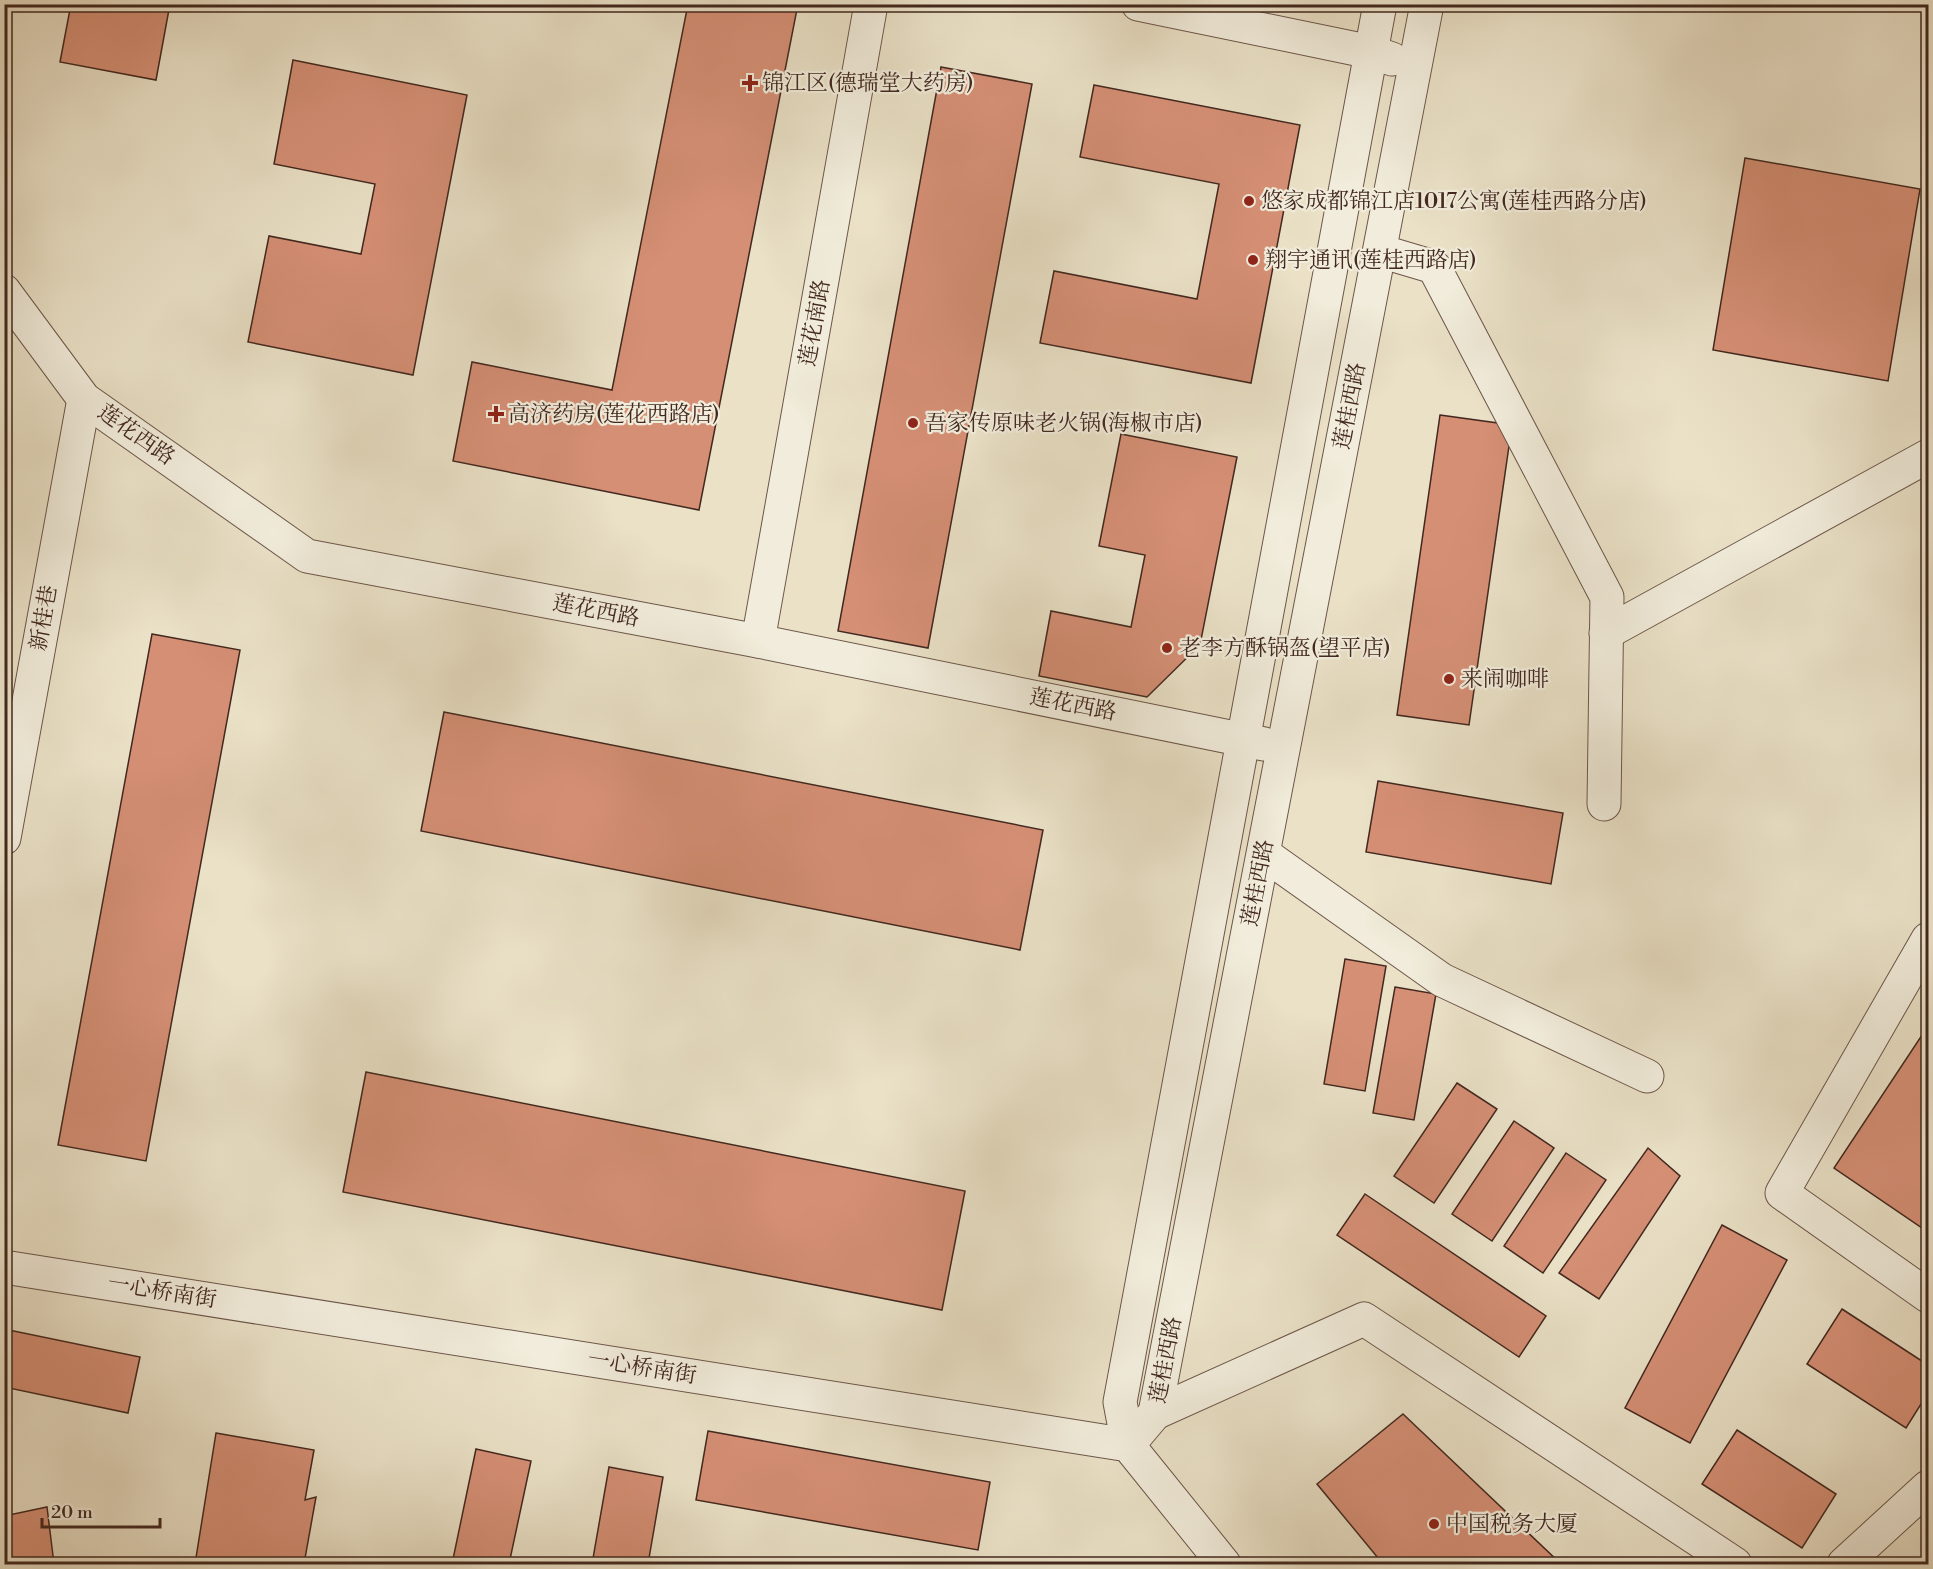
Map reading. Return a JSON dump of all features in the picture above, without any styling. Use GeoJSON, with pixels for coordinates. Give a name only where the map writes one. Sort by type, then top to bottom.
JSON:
{"type":"FeatureCollection","features":[{"type":"Feature","properties":{"kind":"street","name":"莲花南路"},"geometry":{"type":"LineString","coordinates":[[758,641],[871,4]]}},
{"type":"Feature","properties":{"kind":"street"},"geometry":{"type":"LineString","coordinates":[[1138,4],[1371,52],[1415,65]]}},
{"type":"Feature","properties":{"kind":"street","name":"莲桂西路"},"geometry":{"type":"LineString","coordinates":[[1128,1445],[1120,1402],[1380,4]]}},
{"type":"Feature","properties":{"kind":"street","name":"莲桂西路"},"geometry":{"type":"LineString","coordinates":[[1128,1445],[1155,1413],[1427,4]]}},
{"type":"Feature","properties":{"kind":"street"},"geometry":{"type":"LineString","coordinates":[[1380,251],[1434,267],[1607,597],[1604,804]]}},
{"type":"Feature","properties":{"kind":"street","name":"莲花西路"},"geometry":{"type":"LineString","coordinates":[[4,291],[84,399],[308,556],[758,641],[1284,748]]}},
{"type":"Feature","properties":{"kind":"street","name":"新桂巷"},"geometry":{"type":"LineString","coordinates":[[4,838],[84,399]]}},
{"type":"Feature","properties":{"kind":"street"},"geometry":{"type":"LineString","coordinates":[[1606,633],[1929,456]]}},
{"type":"Feature","properties":{"kind":"street"},"geometry":{"type":"LineString","coordinates":[[1263,854],[1442,980],[1647,1076]]}},
{"type":"Feature","properties":{"kind":"street"},"geometry":{"type":"LineString","coordinates":[[1929,939],[1782,1193],[1929,1296]]}},
{"type":"Feature","properties":{"kind":"street","name":"一心桥南街"},"geometry":{"type":"LineString","coordinates":[[4,1266],[1128,1445]]}},
{"type":"Feature","properties":{"kind":"street"},"geometry":{"type":"LineString","coordinates":[[1155,1413],[1364,1319],[1735,1564]]}},
{"type":"Feature","properties":{"kind":"street"},"geometry":{"type":"LineString","coordinates":[[1128,1445],[1224,1564]]}},
{"type":"Feature","properties":{"kind":"street"},"geometry":{"type":"LineString","coordinates":[[1844,1564],[1929,1487]]}},
{"type":"Feature","properties":{"kind":"building"},"geometry":{"type":"Polygon","coordinates":[[[71,4],[170,4],[156,80],[60,62],[71,4]]]}},
{"type":"Feature","properties":{"kind":"building"},"geometry":{"type":"Polygon","coordinates":[[[688,4],[798,4],[699,510],[453,461],[472,362],[612,390],[688,4]]]}},
{"type":"Feature","properties":{"kind":"building"},"geometry":{"type":"Polygon","coordinates":[[[1304,4],[1331,4],[1330,9],[1304,4]]]}},
{"type":"Feature","properties":{"kind":"building"},"geometry":{"type":"Polygon","coordinates":[[[1745,4],[1772,4],[1771,10],[1745,4]]]}},
{"type":"Feature","properties":{"kind":"building"},"geometry":{"type":"Polygon","coordinates":[[[293,60],[467,95],[413,375],[248,342],[269,236],[361,254],[375,184],[274,164],[293,60]]]}},
{"type":"Feature","properties":{"kind":"building"},"geometry":{"type":"Polygon","coordinates":[[[941,67],[1032,84],[928,648],[838,631],[941,67]]]}},
{"type":"Feature","properties":{"kind":"building"},"geometry":{"type":"Polygon","coordinates":[[[1094,85],[1300,125],[1251,383],[1040,343],[1054,271],[1197,299],[1219,184],[1080,157],[1094,85]]]}},
{"type":"Feature","properties":{"kind":"building"},"geometry":{"type":"Polygon","coordinates":[[[1745,158],[1920,189],[1888,381],[1713,350],[1745,158]]]}},
{"type":"Feature","properties":{"kind":"building"},"geometry":{"type":"Polygon","coordinates":[[[1440,415],[1512,425],[1469,725],[1397,715],[1440,415]]]}},
{"type":"Feature","properties":{"kind":"building"},"geometry":{"type":"Polygon","coordinates":[[[1121,434],[1237,457],[1200,645],[1147,697],[1039,676],[1051,611],[1131,627],[1145,555],[1099,546],[1121,434]]]}},
{"type":"Feature","properties":{"kind":"building"},"geometry":{"type":"Polygon","coordinates":[[[152,634],[240,650],[146,1161],[58,1145],[152,634]]]}},
{"type":"Feature","properties":{"kind":"building"},"geometry":{"type":"Polygon","coordinates":[[[444,712],[1043,830],[1020,950],[421,831],[444,712]]]}},
{"type":"Feature","properties":{"kind":"building"},"geometry":{"type":"Polygon","coordinates":[[[1378,781],[1563,813],[1551,884],[1366,852],[1378,781]]]}},
{"type":"Feature","properties":{"kind":"building"},"geometry":{"type":"Polygon","coordinates":[[[1345,959],[1386,966],[1365,1091],[1324,1084],[1345,959]]]}},
{"type":"Feature","properties":{"kind":"building"},"geometry":{"type":"Polygon","coordinates":[[[1395,987],[1436,994],[1414,1120],[1373,1113],[1395,987]]]}},
{"type":"Feature","properties":{"kind":"building"},"geometry":{"type":"Polygon","coordinates":[[[1928,1026],[1928,1232],[1834,1168],[1928,1026]]]}},
{"type":"Feature","properties":{"kind":"building"},"geometry":{"type":"Polygon","coordinates":[[[366,1072],[965,1191],[942,1310],[343,1192],[366,1072]]]}},
{"type":"Feature","properties":{"kind":"building"},"geometry":{"type":"Polygon","coordinates":[[[1457,1083],[1497,1109],[1434,1203],[1394,1176],[1457,1083]]]}},
{"type":"Feature","properties":{"kind":"building"},"geometry":{"type":"Polygon","coordinates":[[[1514,1121],[1554,1148],[1492,1241],[1452,1214],[1514,1121]]]}},
{"type":"Feature","properties":{"kind":"building"},"geometry":{"type":"Polygon","coordinates":[[[1648,1148],[1680,1176],[1599,1299],[1559,1273],[1648,1148]]]}},
{"type":"Feature","properties":{"kind":"building"},"geometry":{"type":"Polygon","coordinates":[[[1566,1153],[1606,1180],[1543,1273],[1504,1246],[1566,1153]]]}},
{"type":"Feature","properties":{"kind":"building"},"geometry":{"type":"Polygon","coordinates":[[[1365,1194],[1546,1316],[1519,1357],[1337,1235],[1365,1194]]]}},
{"type":"Feature","properties":{"kind":"building"},"geometry":{"type":"Polygon","coordinates":[[[1722,1225],[1787,1260],[1690,1443],[1625,1408],[1722,1225]]]}},
{"type":"Feature","properties":{"kind":"building"},"geometry":{"type":"Polygon","coordinates":[[[1842,1309],[1928,1365],[1928,1393],[1906,1428],[1807,1364],[1842,1309]]]}},
{"type":"Feature","properties":{"kind":"building"},"geometry":{"type":"Polygon","coordinates":[[[4,1329],[140,1357],[128,1413],[4,1387],[4,1329]]]}},
{"type":"Feature","properties":{"kind":"building","name":"中国税务大厦"},"geometry":{"type":"Polygon","coordinates":[[[1403,1414],[1561,1564],[1383,1564],[1317,1484],[1403,1414]]]}},
{"type":"Feature","properties":{"kind":"building"},"geometry":{"type":"Polygon","coordinates":[[[1737,1430],[1836,1494],[1802,1548],[1702,1484],[1737,1430]]]}},
{"type":"Feature","properties":{"kind":"building"},"geometry":{"type":"Polygon","coordinates":[[[708,1431],[990,1482],[978,1550],[696,1500],[708,1431]]]}},
{"type":"Feature","properties":{"kind":"building"},"geometry":{"type":"Polygon","coordinates":[[[216,1433],[314,1450],[305,1500],[316,1497],[304,1564],[195,1564],[216,1433]]]}},
{"type":"Feature","properties":{"kind":"building"},"geometry":{"type":"Polygon","coordinates":[[[476,1449],[531,1461],[509,1564],[452,1564],[476,1449]]]}},
{"type":"Feature","properties":{"kind":"building"},"geometry":{"type":"Polygon","coordinates":[[[609,1467],[663,1477],[648,1564],[592,1564],[609,1467]]]}},
{"type":"Feature","properties":{"kind":"building"},"geometry":{"type":"Polygon","coordinates":[[[47,1507],[54,1564],[4,1564],[4,1516],[47,1507]]]}},
{"type":"Feature","properties":{"kind":"place","name":"锦江区(德瑞堂大药房)"},"geometry":{"type":"Point","coordinates":[750,83]}},
{"type":"Feature","properties":{"kind":"place","name":"悠家成都锦江店1017公寓(莲桂西路分店)"},"geometry":{"type":"Point","coordinates":[1249,201]}},
{"type":"Feature","properties":{"kind":"place","name":"翔宇通讯(莲桂西路店)"},"geometry":{"type":"Point","coordinates":[1253,260]}},
{"type":"Feature","properties":{"kind":"place","name":"高济药房(莲花西路店)"},"geometry":{"type":"Point","coordinates":[496,414]}},
{"type":"Feature","properties":{"kind":"place","name":"吾家传原味老火锅(海椒市店)"},"geometry":{"type":"Point","coordinates":[913,423]}},
{"type":"Feature","properties":{"kind":"place","name":"老李方酥锅盔(望平店)"},"geometry":{"type":"Point","coordinates":[1167,648]}},
{"type":"Feature","properties":{"kind":"place","name":"来闹咖啡"},"geometry":{"type":"Point","coordinates":[1449,679]}},
{"type":"Feature","properties":{"kind":"place","name":"中国税务大厦"},"geometry":{"type":"Point","coordinates":[1434,1524]}}]}
